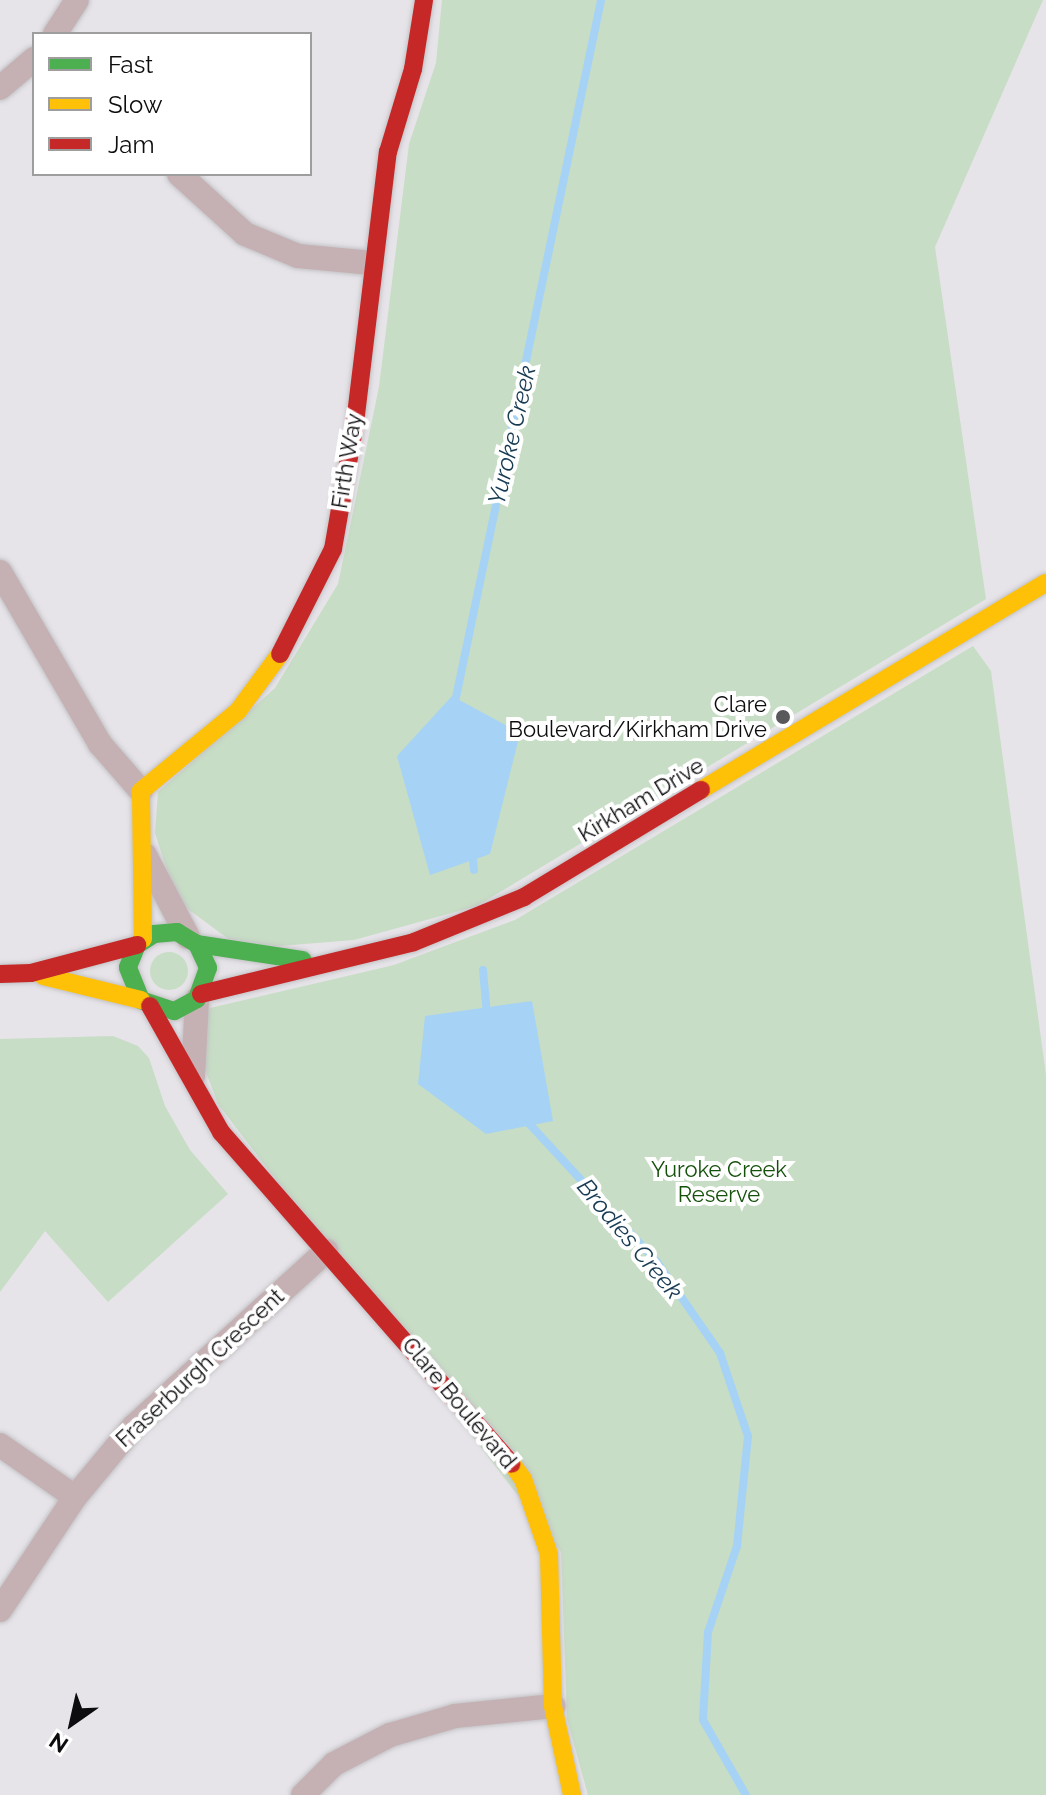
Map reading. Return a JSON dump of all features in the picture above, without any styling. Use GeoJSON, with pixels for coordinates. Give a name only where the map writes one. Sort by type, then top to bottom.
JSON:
{"type":"FeatureCollection","features":[{"type":"Feature","properties":{"kind":"street"},"geometry":{"type":"LineString","coordinates":[[56,32],[77,0]]}},
{"type":"Feature","properties":{"kind":"street","name":"Firth Way"},"geometry":{"type":"LineString","coordinates":[[141,791],[238,711],[292,637],[333,549],[355,423],[372,263],[388,152],[413,69],[424,0]]}},
{"type":"Feature","properties":{"kind":"street"},"geometry":{"type":"LineString","coordinates":[[0,88],[32,61]]}},
{"type":"Feature","properties":{"kind":"street"},"geometry":{"type":"LineString","coordinates":[[181,176],[245,234],[298,256],[372,263]]}},
{"type":"Feature","properties":{"kind":"street"},"geometry":{"type":"LineString","coordinates":[[0,572],[100,744],[141,791],[145,855],[140,942],[128,967],[145,1003]]}},
{"type":"Feature","properties":{"kind":"street","name":"Kirkham Drive"},"geometry":{"type":"LineString","coordinates":[[199,996],[323,962],[414,942],[524,897],[1046,583]]}},
{"type":"Feature","properties":{"kind":"street"},"geometry":{"type":"LineString","coordinates":[[31,973],[174,1011],[199,996],[208,968],[145,855]]}},
{"type":"Feature","properties":{"kind":"street"},"geometry":{"type":"LineString","coordinates":[[0,974],[31,973],[140,942],[165,931],[193,940]]}},
{"type":"Feature","properties":{"kind":"street","name":"Kirkham Drive"},"geometry":{"type":"LineString","coordinates":[[193,940],[323,962]]}},
{"type":"Feature","properties":{"kind":"street","name":"Clare Boulevard"},"geometry":{"type":"LineString","coordinates":[[193,1076],[199,996]]}},
{"type":"Feature","properties":{"kind":"street","name":"Clare Boulevard"},"geometry":{"type":"LineString","coordinates":[[145,1003],[193,1076],[221,1132],[487,1430],[523,1479],[549,1554],[553,1706],[572,1795]]}},
{"type":"Feature","properties":{"kind":"street","name":"Fraserburgh Crescent"},"geometry":{"type":"LineString","coordinates":[[0,1610],[75,1497],[175,1386],[326,1251]]}},
{"type":"Feature","properties":{"kind":"street"},"geometry":{"type":"LineString","coordinates":[[0,1445],[75,1497]]}},
{"type":"Feature","properties":{"kind":"street"},"geometry":{"type":"LineString","coordinates":[[303,1795],[334,1764],[390,1735],[455,1716],[553,1706]]}},
{"type":"Feature","properties":{"kind":"green space"},"geometry":{"type":"Polygon","coordinates":[[[442,0],[1043,0],[935,247],[986,599],[477,906],[354,940],[267,947],[230,940],[177,901],[155,833],[158,792],[275,688],[338,584],[379,387],[409,144],[436,63],[442,0]]]}},
{"type":"Feature","properties":{"kind":"green space","name":"Yuroke Creek Reserve"},"geometry":{"type":"Polygon","coordinates":[[[973,646],[991,671],[1046,1075],[1046,1795],[588,1795],[567,1719],[561,1552],[218,1104],[203,1064],[205,1019],[210,1008],[394,965],[515,920],[973,646]]]}},
{"type":"Feature","properties":{"kind":"green space"},"geometry":{"type":"Polygon","coordinates":[[[169,952],[182,958],[188,971],[182,984],[169,990],[156,984],[150,971],[156,958],[169,952]]]}},
{"type":"Feature","properties":{"kind":"green space"},"geometry":{"type":"Polygon","coordinates":[[[113,1036],[138,1046],[149,1058],[165,1106],[190,1150],[228,1194],[108,1302],[45,1231],[0,1292],[0,1039],[113,1036]]]}},
{"type":"Feature","properties":{"kind":"water"},"geometry":{"type":"Polygon","coordinates":[[[452,696],[520,733],[490,854],[430,875],[397,756],[452,696]]]}},
{"type":"Feature","properties":{"kind":"water"},"geometry":{"type":"Polygon","coordinates":[[[532,1001],[553,1121],[486,1134],[418,1084],[425,1016],[532,1001]]]}},
{"type":"Feature","properties":{"kind":"waterway","name":"Yuroke Creek"},"geometry":{"type":"LineString","coordinates":[[454,707],[601,0]]}},
{"type":"Feature","properties":{"kind":"waterway","name":"Yuroke Creek"},"geometry":{"type":"LineString","coordinates":[[472,851],[474,870]]}},
{"type":"Feature","properties":{"kind":"waterway","name":"Brodies Creek"},"geometry":{"type":"LineString","coordinates":[[483,970],[487,1015]]}},
{"type":"Feature","properties":{"kind":"waterway","name":"Brodies Creek"},"geometry":{"type":"LineString","coordinates":[[523,1117],[657,1262],[720,1353],[748,1436],[737,1546],[708,1632],[703,1720],[746,1795]]}},
{"type":"Feature","properties":{"kind":"traffic: fast"},"geometry":{"type":"LineString","coordinates":[[197,944],[208,968],[197,999],[174,1011],[141,1000],[128,967],[137,945],[154,934],[177,932],[197,944],[303,960]]}},
{"type":"Feature","properties":{"kind":"traffic: slow"},"geometry":{"type":"LineString","coordinates":[[701,790],[1046,583]]}},
{"type":"Feature","properties":{"kind":"traffic: slow"},"geometry":{"type":"LineString","coordinates":[[143,939],[141,791],[238,711],[280,654]]}},
{"type":"Feature","properties":{"kind":"traffic: slow"},"geometry":{"type":"LineString","coordinates":[[43,976],[141,1000]]}},
{"type":"Feature","properties":{"kind":"traffic: slow"},"geometry":{"type":"LineString","coordinates":[[512,1464],[523,1479],[549,1554],[553,1706],[572,1795]]}},
{"type":"Feature","properties":{"kind":"traffic: jam"},"geometry":{"type":"LineString","coordinates":[[280,654],[333,549],[355,423],[388,152],[413,69],[424,0]]}},
{"type":"Feature","properties":{"kind":"traffic: jam"},"geometry":{"type":"LineString","coordinates":[[201,994],[414,942],[524,897],[701,790]]}},
{"type":"Feature","properties":{"kind":"traffic: jam"},"geometry":{"type":"LineString","coordinates":[[0,974],[31,973],[137,945]]}},
{"type":"Feature","properties":{"kind":"traffic: jam"},"geometry":{"type":"LineString","coordinates":[[150,1006],[221,1132],[512,1464]]}},
{"type":"Feature","properties":{"kind":"place","name":"Clare Boulevard/Kirkham Drive"},"geometry":{"type":"Point","coordinates":[783,717]}}]}
